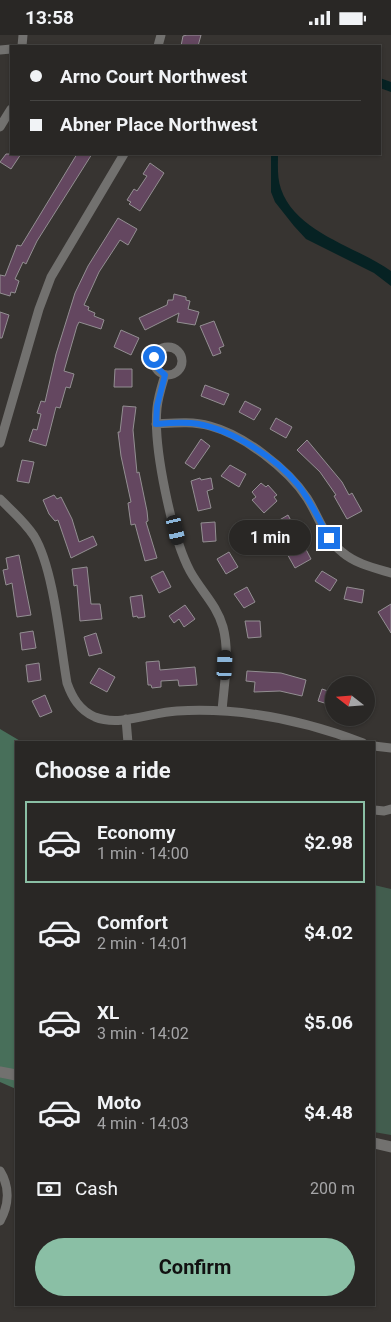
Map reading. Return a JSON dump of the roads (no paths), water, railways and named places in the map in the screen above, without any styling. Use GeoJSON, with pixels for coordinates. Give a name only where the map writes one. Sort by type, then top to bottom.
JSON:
{"type":"FeatureCollection","features":[{"type":"Feature","properties":{"kind":"street"},"geometry":{"type":"LineString","coordinates":[[0,127],[10,111]]}},
{"type":"Feature","properties":{"kind":"street"},"geometry":{"type":"LineString","coordinates":[[0,443],[39,309],[51,277],[123,155]]}},
{"type":"Feature","properties":{"kind":"street"},"geometry":{"type":"LineString","coordinates":[[165,375],[157,406],[156,424],[159,456],[180,548],[191,573],[215,607],[224,628],[226,649],[222,711]]}},
{"type":"Feature","properties":{"kind":"street"},"geometry":{"type":"LineString","coordinates":[[156,424],[190,423],[210,426],[264,455],[282,468],[298,484],[329,538],[341,552],[359,563],[391,573]]}},
{"type":"Feature","properties":{"kind":"street"},"geometry":{"type":"LineString","coordinates":[[0,499],[24,523],[41,550],[48,572],[67,683],[72,697],[83,710],[95,717],[110,720],[176,711],[222,711],[284,718],[338,738],[353,741]]}},
{"type":"Feature","properties":{"kind":"street"},"geometry":{"type":"LineString","coordinates":[[126,719],[128,741]]}},
{"type":"Feature","properties":{"kind":"street"},"geometry":{"type":"LineString","coordinates":[[375,747],[391,748]]}},
{"type":"Feature","properties":{"kind":"street"},"geometry":{"type":"LineString","coordinates":[[375,810],[391,809]]}},
{"type":"Feature","properties":{"kind":"street"},"geometry":{"type":"LineString","coordinates":[[0,1072],[15,1075]]}},
{"type":"Feature","properties":{"kind":"street"},"geometry":{"type":"LineString","coordinates":[[375,1143],[391,1147]]}},
{"type":"Feature","properties":{"kind":"street"},"geometry":{"type":"LineString","coordinates":[[0,1171],[6,1181],[5,1212],[0,1221]]}},
{"type":"Feature","properties":{"kind":"water"},"geometry":{"type":"Polygon","coordinates":[[[381,78],[391,82],[391,92],[381,88],[381,78]]]}},
{"type":"Feature","properties":{"kind":"water"},"geometry":{"type":"Polygon","coordinates":[[[271,155],[278,155],[278,176],[281,189],[289,204],[300,217],[328,237],[391,271],[391,286],[374,273],[306,239],[275,202],[271,192],[271,155]]]}}]}
